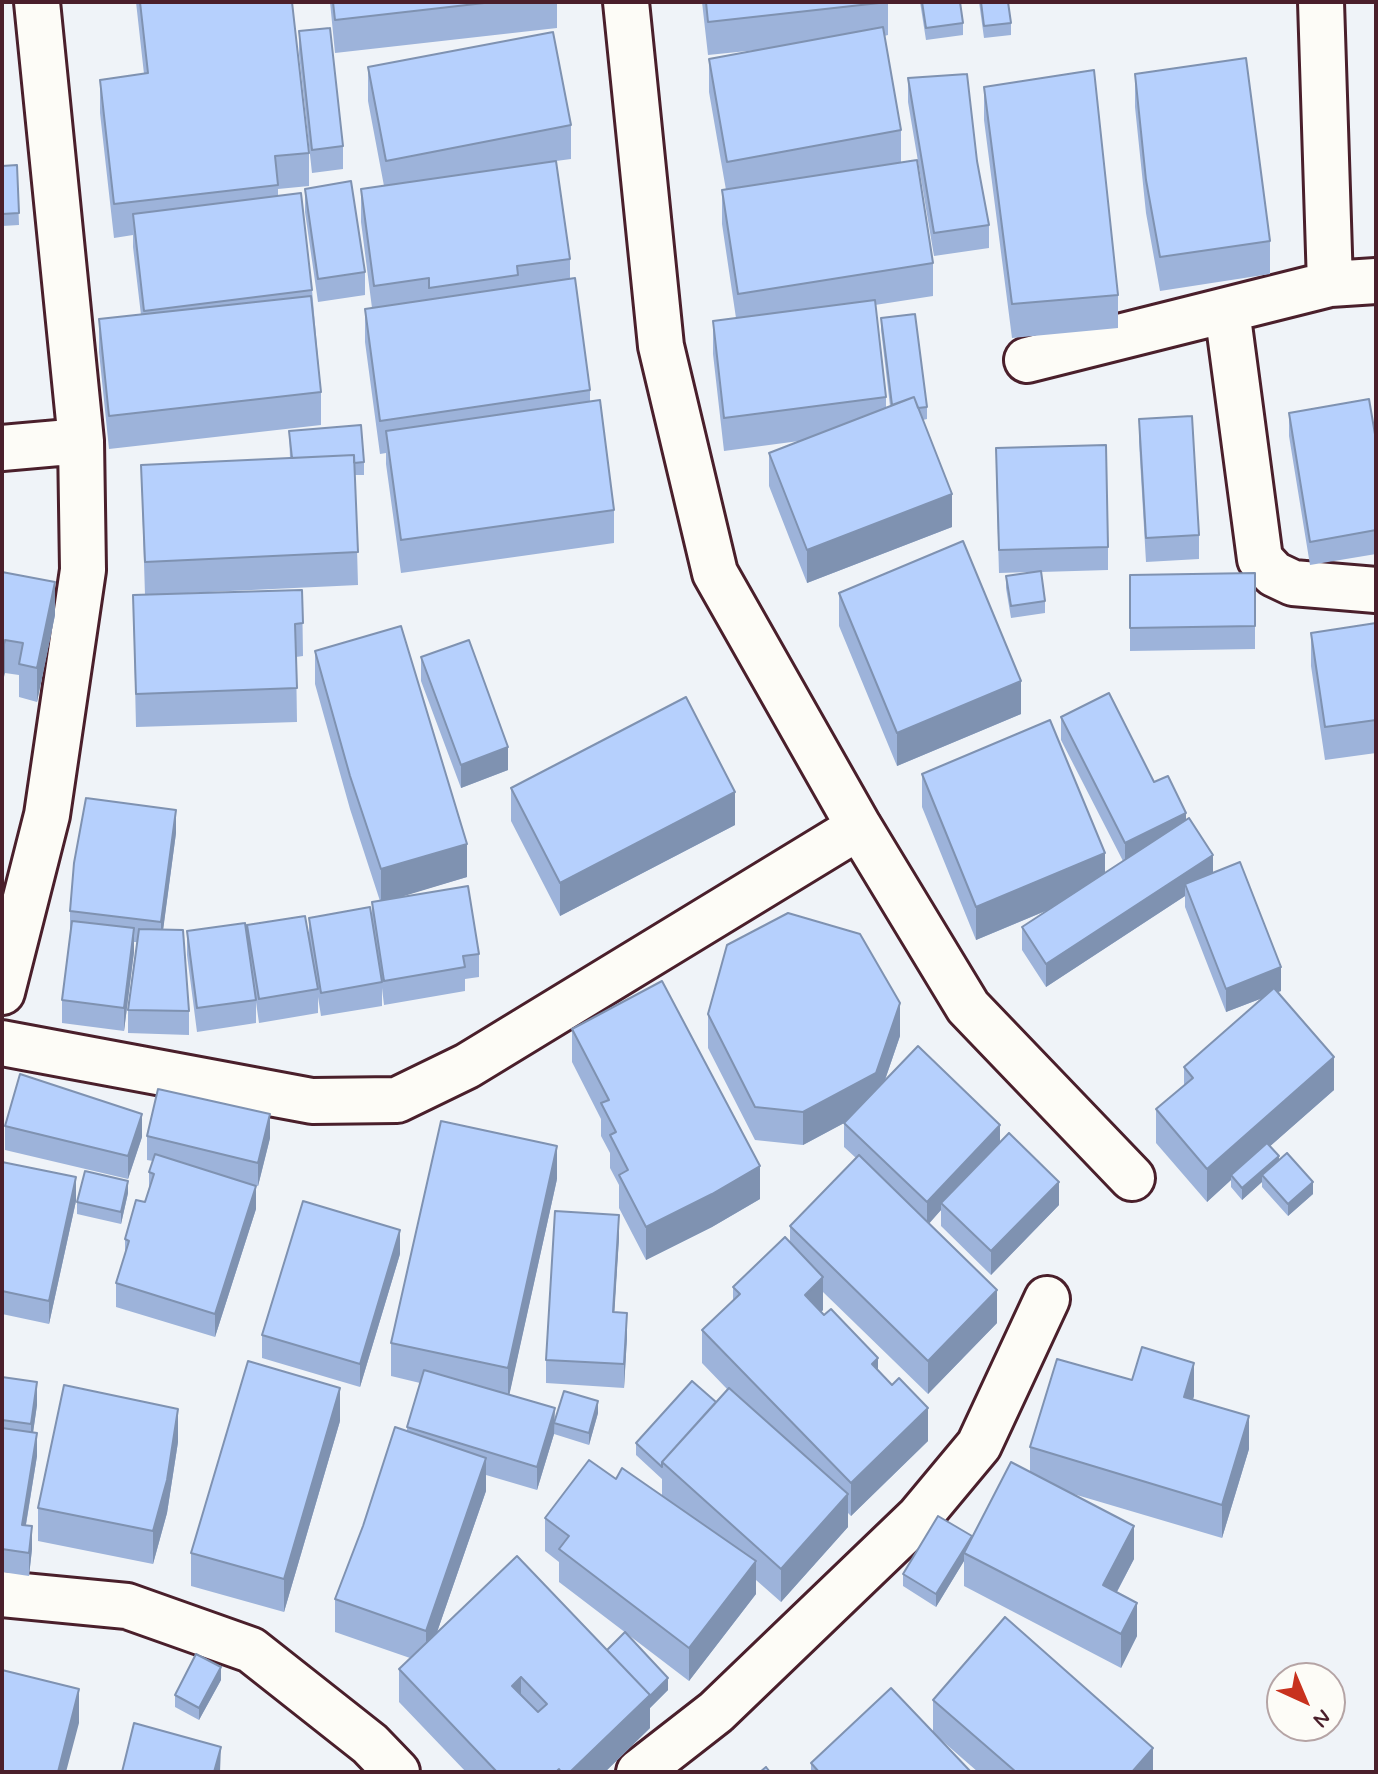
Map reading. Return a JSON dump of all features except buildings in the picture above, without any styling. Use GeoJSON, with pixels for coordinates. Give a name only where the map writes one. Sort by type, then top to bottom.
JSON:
{"type":"FeatureCollection","features":[{"type":"Feature","properties":{"kind":"street"},"geometry":{"type":"LineString","coordinates":[[2,992],[47,815],[83,570],[81,441],[37,2]]}},
{"type":"Feature","properties":{"kind":"street"},"geometry":{"type":"LineString","coordinates":[[626,2],[661,346],[715,573],[859,827],[968,1007],[1132,1178]]}},
{"type":"Feature","properties":{"kind":"street"},"geometry":{"type":"LineString","coordinates":[[1321,2],[1330,284]]}},
{"type":"Feature","properties":{"kind":"street"},"geometry":{"type":"LineString","coordinates":[[1027,360],[1330,284],[1376,281]]}},
{"type":"Feature","properties":{"kind":"street"},"geometry":{"type":"LineString","coordinates":[[1227,310],[1260,559],[1274,574],[1293,583],[1376,590]]}},
{"type":"Feature","properties":{"kind":"street"},"geometry":{"type":"LineString","coordinates":[[2,448],[81,441]]}},
{"type":"Feature","properties":{"kind":"street"},"geometry":{"type":"LineString","coordinates":[[2,1043],[312,1101],[397,1100],[467,1066],[859,827]]}},
{"type":"Feature","properties":{"kind":"street"},"geometry":{"type":"LineString","coordinates":[[639,1772],[716,1712],[919,1517],[979,1445],[1047,1299]]}},
{"type":"Feature","properties":{"kind":"street"},"geometry":{"type":"LineString","coordinates":[[2,1594],[127,1606],[251,1650],[370,1744],[397,1772]]}}]}
